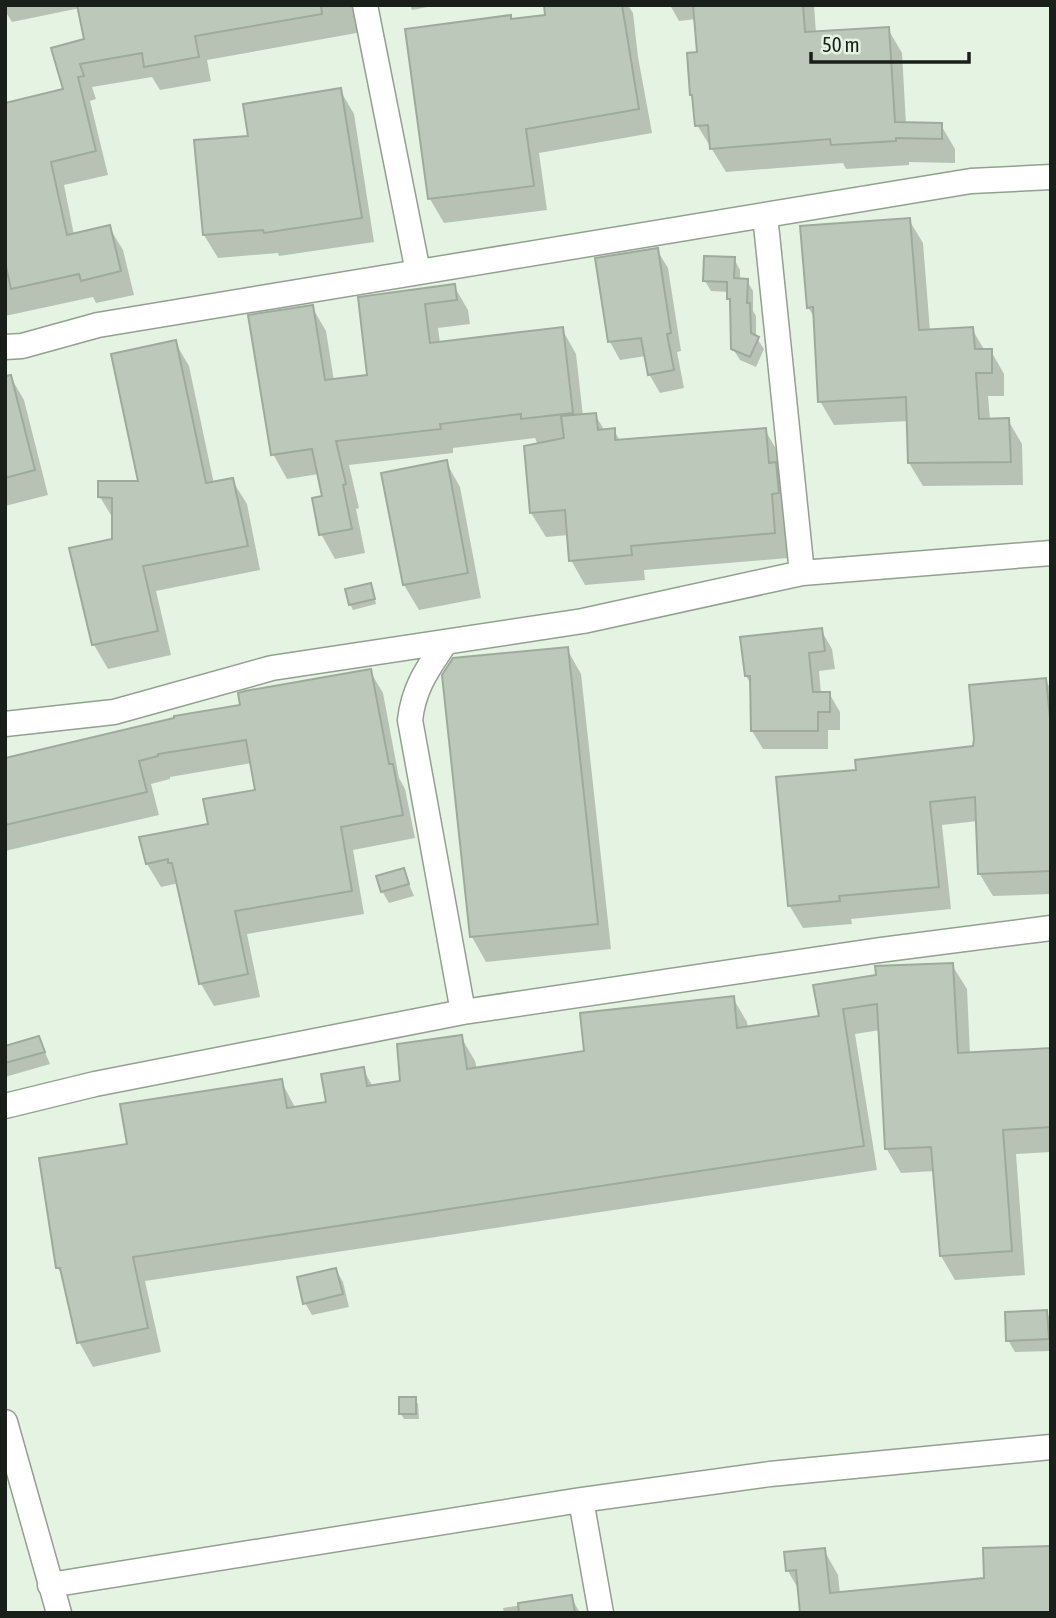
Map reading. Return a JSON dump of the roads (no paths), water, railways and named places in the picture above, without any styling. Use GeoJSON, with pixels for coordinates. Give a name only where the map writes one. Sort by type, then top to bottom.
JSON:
{"type":"FeatureCollection","features":[{"type":"Feature","properties":{"kind":"street"},"geometry":{"type":"LineString","coordinates":[[365,5],[418,272]]}},
{"type":"Feature","properties":{"kind":"street"},"geometry":{"type":"LineString","coordinates":[[5,347],[22,346],[98,325],[971,181],[1051,177]]}},
{"type":"Feature","properties":{"kind":"street"},"geometry":{"type":"LineString","coordinates":[[765,215],[802,573]]}},
{"type":"Feature","properties":{"kind":"street"},"geometry":{"type":"LineString","coordinates":[[5,724],[114,712],[272,668],[583,621],[802,573],[1051,553]]}},
{"type":"Feature","properties":{"kind":"street"},"geometry":{"type":"LineString","coordinates":[[445,643],[419,682],[412,699],[410,720],[463,1012]]}},
{"type":"Feature","properties":{"kind":"street"},"geometry":{"type":"LineString","coordinates":[[5,1106],[95,1084],[463,1012],[880,950],[1051,929]]}},
{"type":"Feature","properties":{"kind":"street"},"geometry":{"type":"LineString","coordinates":[[5,1422],[59,1613]]}},
{"type":"Feature","properties":{"kind":"street"},"geometry":{"type":"LineString","coordinates":[[50,1585],[582,1500],[771,1474],[1051,1447]]}},
{"type":"Feature","properties":{"kind":"street"},"geometry":{"type":"LineString","coordinates":[[582,1500],[601,1613]]}}]}
